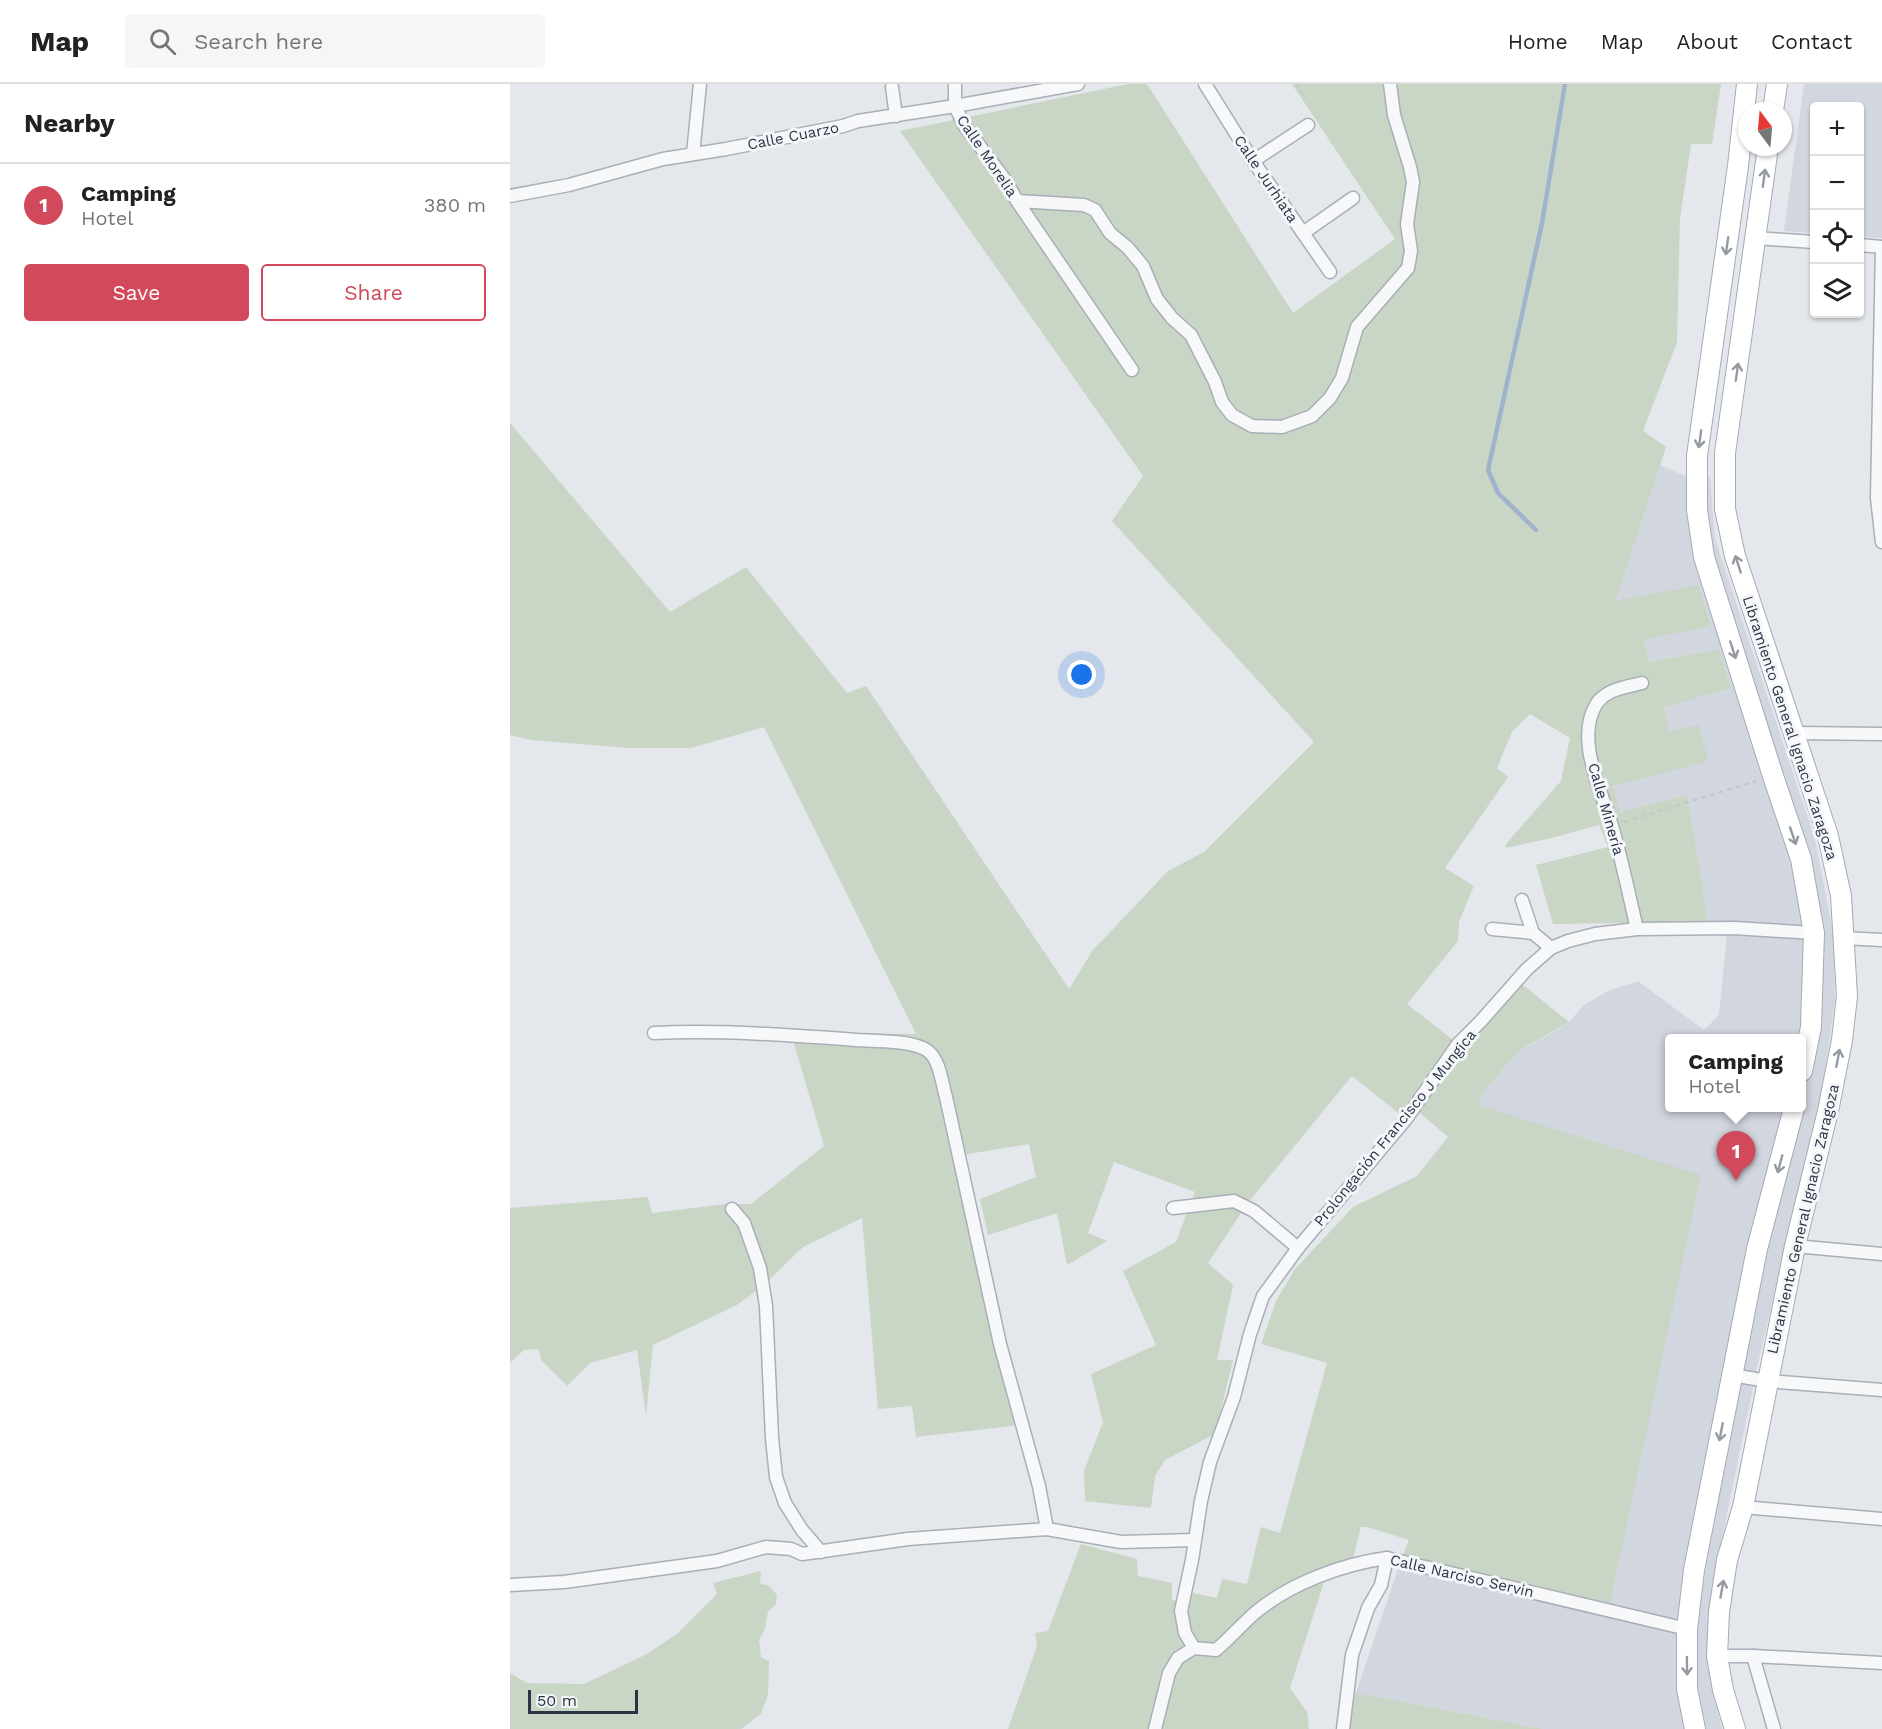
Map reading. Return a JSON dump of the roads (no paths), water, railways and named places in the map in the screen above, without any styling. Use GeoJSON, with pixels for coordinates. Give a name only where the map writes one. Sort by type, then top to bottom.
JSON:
{"type":"FeatureCollection","features":[{"type":"Feature","properties":{"kind":"main road","name":"Libramiento General Ignacio Zaragoza"},"geometry":{"type":"LineString","coordinates":[[1747,84],[1738,166],[1697,456],[1696,510],[1704,557],[1801,860],[1814,933],[1811,1027],[1806,1051]]}},
{"type":"Feature","properties":{"kind":"main road"},"geometry":{"type":"LineString","coordinates":[[1774,102],[1777,84]]}},
{"type":"Feature","properties":{"kind":"main road","name":"Libramiento General Ignacio Zaragoza"},"geometry":{"type":"LineString","coordinates":[[1735,1729],[1723,1690],[1717,1656],[1719,1612],[1727,1560],[1743,1507],[1774,1382],[1795,1246],[1828,1111],[1842,1040],[1847,996],[1840,896],[1828,836],[1735,556],[1725,509],[1725,453],[1767,156]]}},
{"type":"Feature","properties":{"kind":"main road"},"geometry":{"type":"LineString","coordinates":[[1695,1729],[1687,1689],[1687,1629],[1694,1570],[1757,1249],[1793,1112]]}},
{"type":"Feature","properties":{"kind":"street"},"geometry":{"type":"LineString","coordinates":[[693,154],[700,84]]}},
{"type":"Feature","properties":{"kind":"street","name":"Calle Morelia"},"geometry":{"type":"LineString","coordinates":[[955,84],[955,106],[964,125],[1000,173],[1017,201],[1084,205],[1095,210],[1110,233],[1128,248],[1143,266],[1157,298],[1172,318],[1191,335],[1215,382],[1222,402],[1232,415],[1252,426],[1282,427],[1312,416],[1330,398],[1342,378],[1357,327],[1408,268],[1411,260],[1407,224],[1413,182],[1394,115],[1390,84]]}},
{"type":"Feature","properties":{"kind":"street","name":"Calle Cuarzo"},"geometry":{"type":"LineString","coordinates":[[510,196],[569,185],[663,159],[726,150],[858,121],[1078,84]]}},
{"type":"Feature","properties":{"kind":"street","name":"Calle Jurhiata"},"geometry":{"type":"LineString","coordinates":[[1205,84],[1253,161],[1329,272]]}},
{"type":"Feature","properties":{"kind":"street"},"geometry":{"type":"LineString","coordinates":[[892,87],[896,116]]}},
{"type":"Feature","properties":{"kind":"street"},"geometry":{"type":"LineString","coordinates":[[1253,161],[1308,124]]}},
{"type":"Feature","properties":{"kind":"street"},"geometry":{"type":"LineString","coordinates":[[1302,233],[1353,198]]}},
{"type":"Feature","properties":{"kind":"street"},"geometry":{"type":"LineString","coordinates":[[1017,201],[1132,370]]}},
{"type":"Feature","properties":{"kind":"street"},"geometry":{"type":"LineString","coordinates":[[1755,238],[1810,242]]}},
{"type":"Feature","properties":{"kind":"street"},"geometry":{"type":"LineString","coordinates":[[1864,245],[1882,246],[1877,498],[1882,542]]}},
{"type":"Feature","properties":{"kind":"street","name":"Calle Minería"},"geometry":{"type":"LineString","coordinates":[[1637,929],[1612,826],[1593,771],[1589,741],[1590,720],[1598,703],[1612,691],[1642,683]]}},
{"type":"Feature","properties":{"kind":"street"},"geometry":{"type":"LineString","coordinates":[[1794,733],[1882,734]]}},
{"type":"Feature","properties":{"kind":"street"},"geometry":{"type":"LineString","coordinates":[[1522,900],[1533,933],[1551,948]]}},
{"type":"Feature","properties":{"kind":"street","name":"Prolongación Francisco J Mungica"},"geometry":{"type":"LineString","coordinates":[[1194,1540],[1210,1462],[1234,1397],[1250,1334],[1263,1296],[1298,1248],[1406,1119],[1458,1044],[1527,969],[1551,948],[1568,940],[1595,934],[1637,929],[1734,928],[1814,933]]}},
{"type":"Feature","properties":{"kind":"street"},"geometry":{"type":"LineString","coordinates":[[1492,929],[1533,933]]}},
{"type":"Feature","properties":{"kind":"street"},"geometry":{"type":"LineString","coordinates":[[1843,938],[1882,940]]}},
{"type":"Feature","properties":{"kind":"street"},"geometry":{"type":"LineString","coordinates":[[654,1033],[764,1034],[890,1042],[915,1046],[928,1051],[936,1062],[946,1097],[1000,1344],[1039,1486],[1047,1529]]}},
{"type":"Feature","properties":{"kind":"street"},"geometry":{"type":"LineString","coordinates":[[1173,1208],[1234,1200],[1254,1211],[1298,1248]]}},
{"type":"Feature","properties":{"kind":"street"},"geometry":{"type":"LineString","coordinates":[[732,1209],[744,1223],[760,1268],[766,1306],[776,1477],[785,1503],[802,1530],[821,1552]]}},
{"type":"Feature","properties":{"kind":"street"},"geometry":{"type":"LineString","coordinates":[[1795,1246],[1882,1254]]}},
{"type":"Feature","properties":{"kind":"street"},"geometry":{"type":"LineString","coordinates":[[1732,1375],[1774,1382],[1882,1390]]}},
{"type":"Feature","properties":{"kind":"street"},"geometry":{"type":"LineString","coordinates":[[1743,1507],[1882,1519]]}},
{"type":"Feature","properties":{"kind":"street"},"geometry":{"type":"LineString","coordinates":[[510,1585],[564,1582],[717,1561],[766,1546],[780,1547],[802,1554],[908,1539],[1047,1529],[1121,1542],[1194,1540],[1181,1611],[1185,1633],[1194,1648],[1178,1658],[1168,1673],[1155,1729]]}},
{"type":"Feature","properties":{"kind":"street"},"geometry":{"type":"LineString","coordinates":[[1343,1729],[1352,1655],[1368,1608],[1381,1585],[1387,1558]]}},
{"type":"Feature","properties":{"kind":"street","name":"Calle Narciso Servin"},"geometry":{"type":"LineString","coordinates":[[1194,1648],[1216,1650],[1257,1612],[1286,1593],[1326,1573],[1364,1561],[1387,1558],[1687,1629]]}},
{"type":"Feature","properties":{"kind":"street"},"geometry":{"type":"LineString","coordinates":[[1717,1656],[1882,1663]]}},
{"type":"Feature","properties":{"kind":"street"},"geometry":{"type":"LineString","coordinates":[[1753,1656],[1774,1729]]}},
{"type":"Feature","properties":{"kind":"waterway"},"geometry":{"type":"LineString","coordinates":[[1536,530],[1498,493],[1488,470],[1542,223],[1565,84]]}},
{"type":"Feature","properties":{"kind":"place","name":"Camping"},"geometry":{"type":"Point","coordinates":[1736,1181]}}]}
